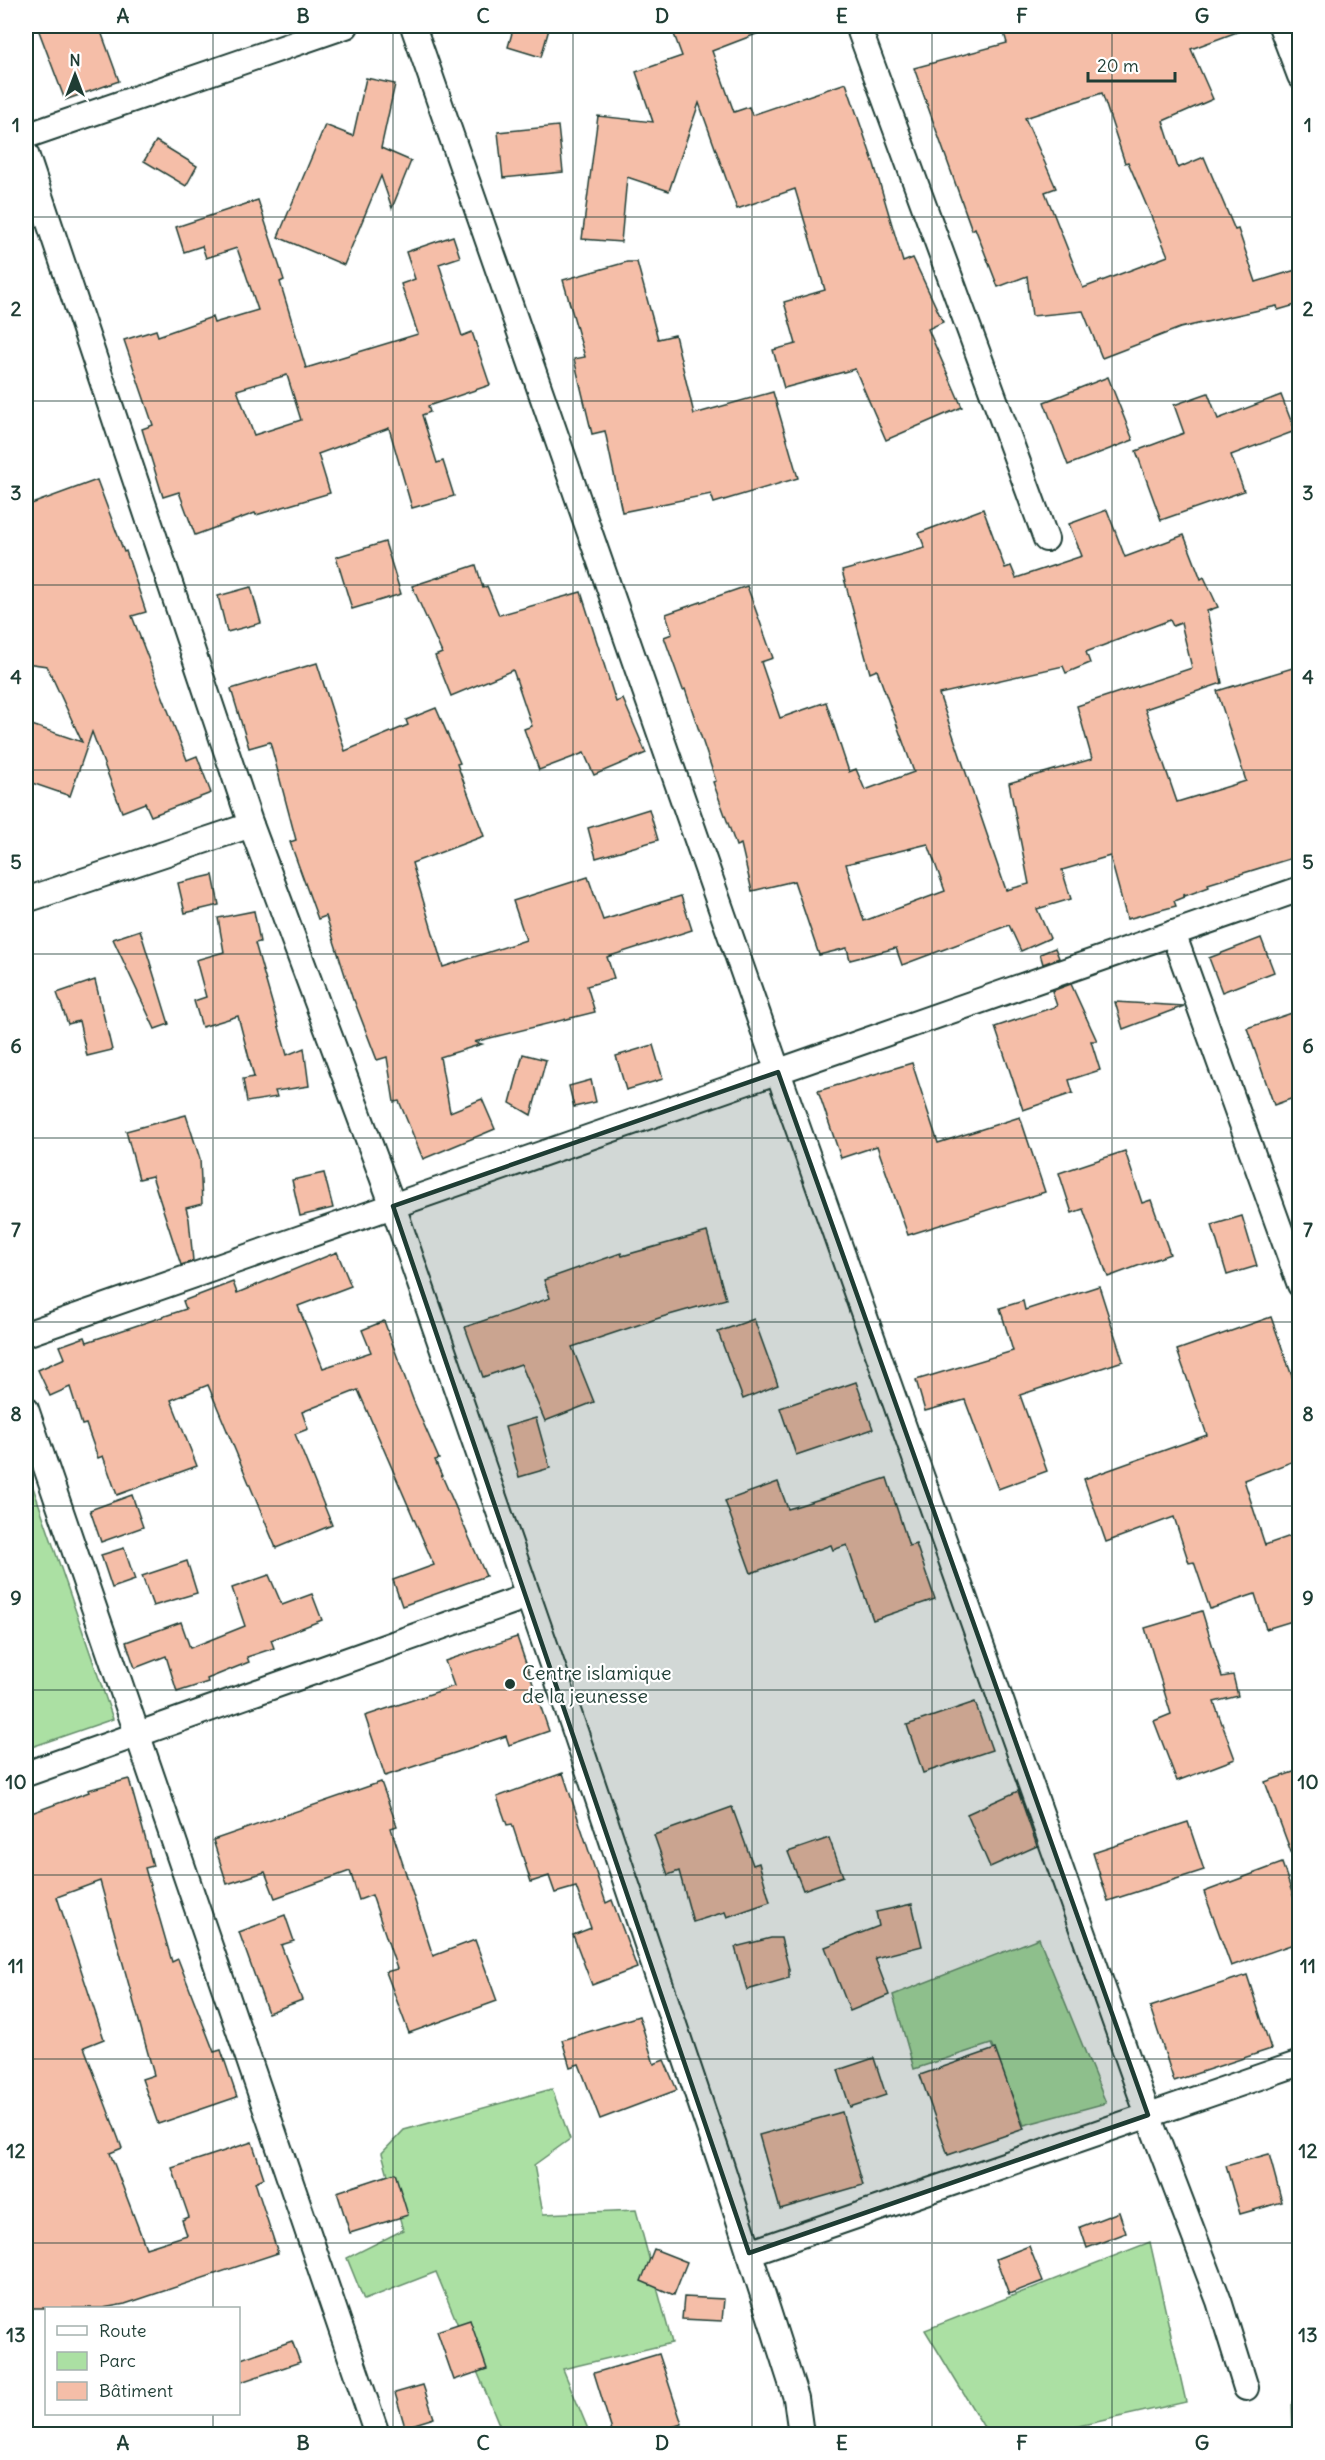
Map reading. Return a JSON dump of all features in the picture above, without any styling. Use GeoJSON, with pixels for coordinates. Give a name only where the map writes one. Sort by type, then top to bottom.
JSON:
{"type":"FeatureCollection","features":[{"type":"Feature","properties":{"kind":"street"},"geometry":{"type":"LineString","coordinates":[[26,136],[346,26]]}},
{"type":"Feature","properties":{"kind":"street"},"geometry":{"type":"LineString","coordinates":[[413,26],[778,1071],[1148,2115],[1219,2301],[1246,2388]]}},
{"type":"Feature","properties":{"kind":"street"},"geometry":{"type":"LineString","coordinates":[[858,26],[1046,539]]}},
{"type":"Feature","properties":{"kind":"street"},"geometry":{"type":"LineString","coordinates":[[1281,26],[1299,76]]}},
{"type":"Feature","properties":{"kind":"street"},"geometry":{"type":"LineString","coordinates":[[26,154],[251,825],[393,1206],[713,2139],[796,2398],[801,2434]]}},
{"type":"Feature","properties":{"kind":"street"},"geometry":{"type":"LineString","coordinates":[[26,900],[251,825]]}},
{"type":"Feature","properties":{"kind":"street"},"geometry":{"type":"LineString","coordinates":[[26,1334],[1299,889]]}},
{"type":"Feature","properties":{"kind":"street"},"geometry":{"type":"LineString","coordinates":[[1173,933],[1299,1285]]}},
{"type":"Feature","properties":{"kind":"street"},"geometry":{"type":"LineString","coordinates":[[26,1409],[377,2434]]}},
{"type":"Feature","properties":{"kind":"street"},"geometry":{"type":"LineString","coordinates":[[26,1774],[528,1596]]}},
{"type":"Feature","properties":{"kind":"street"},"geometry":{"type":"LineString","coordinates":[[749,2253],[1299,2063]]}},
{"type":"Feature","properties":{"kind":"highlighted area"},"geometry":{"type":"Polygon","coordinates":[[[778,1072],[1148,2115],[749,2253],[393,1206],[778,1072]]]}},
{"type":"Feature","properties":{"kind":"green space"},"geometry":{"type":"Polygon","coordinates":[[[26,1467],[113,1719],[26,1749],[26,1467]]]}},
{"type":"Feature","properties":{"kind":"green space"},"geometry":{"type":"Polygon","coordinates":[[[1039,1938],[1106,2103],[1024,2125],[991,2044],[914,2069],[893,1995],[1039,1938]]]}},
{"type":"Feature","properties":{"kind":"green space"},"geometry":{"type":"Polygon","coordinates":[[[552,2089],[570,2139],[534,2165],[543,2214],[636,2210],[672,2343],[563,2369],[590,2434],[503,2434],[436,2272],[364,2300],[347,2258],[403,2230],[382,2153],[404,2130],[552,2089]]]}},
{"type":"Feature","properties":{"kind":"green space"},"geometry":{"type":"Polygon","coordinates":[[[1150,2242],[1186,2402],[1043,2434],[988,2434],[925,2330],[1150,2242]]]}},
{"type":"Feature","properties":{"kind":"green space"},"geometry":{"type":"Polygon","coordinates":[[[1299,2399],[1299,2434],[1293,2434],[1292,2402],[1299,2399]]]}},
{"type":"Feature","properties":{"kind":"building"},"geometry":{"type":"Polygon","coordinates":[[[37,26],[99,26],[119,81],[65,100],[37,26]]]}},
{"type":"Feature","properties":{"kind":"building"},"geometry":{"type":"Polygon","coordinates":[[[514,26],[537,26],[549,29],[541,57],[508,47],[514,26]]]}},
{"type":"Feature","properties":{"kind":"building"},"geometry":{"type":"Polygon","coordinates":[[[671,26],[772,26],[772,28],[712,51],[734,112],[749,107],[752,115],[846,83],[874,164],[903,262],[913,258],[943,322],[928,329],[962,407],[886,440],[855,369],[784,388],[773,350],[796,344],[784,302],[825,290],[795,189],[737,209],[699,103],[669,191],[627,177],[621,242],[582,239],[598,116],[653,122],[636,72],[682,56],[671,26]]]}},
{"type":"Feature","properties":{"kind":"building"},"geometry":{"type":"Polygon","coordinates":[[[1028,26],[1248,26],[1248,28],[1191,49],[1213,99],[1163,121],[1178,168],[1204,157],[1235,230],[1238,229],[1256,282],[1299,269],[1299,304],[1278,310],[1277,306],[1180,328],[1102,358],[1083,311],[1032,316],[1027,276],[998,287],[975,228],[972,230],[914,68],[1007,43],[1004,33],[1028,26]],[[1102,93],[1025,118],[1056,188],[1045,192],[1083,288],[1168,256],[1128,162],[1125,163],[1102,93]]]}},
{"type":"Feature","properties":{"kind":"building"},"geometry":{"type":"Polygon","coordinates":[[[366,78],[395,84],[381,148],[411,161],[392,208],[381,176],[344,265],[278,237],[325,125],[353,136],[366,78]]]}},
{"type":"Feature","properties":{"kind":"building"},"geometry":{"type":"Polygon","coordinates":[[[558,126],[563,172],[503,178],[498,132],[558,126]]]}},
{"type":"Feature","properties":{"kind":"building"},"geometry":{"type":"Polygon","coordinates":[[[156,141],[197,166],[186,186],[144,161],[156,141]]]}},
{"type":"Feature","properties":{"kind":"building"},"geometry":{"type":"Polygon","coordinates":[[[258,200],[284,280],[280,282],[306,368],[418,334],[401,284],[415,279],[406,252],[453,236],[460,257],[439,264],[462,336],[472,332],[490,385],[428,406],[430,412],[422,415],[437,463],[443,461],[454,496],[412,508],[389,428],[318,454],[330,493],[256,515],[255,513],[195,535],[179,492],[163,497],[142,429],[153,425],[124,340],[156,330],[158,336],[212,317],[214,323],[258,310],[237,248],[206,258],[202,246],[184,252],[176,227],[258,200]],[[287,375],[237,390],[254,435],[301,420],[287,375]]]}},
{"type":"Feature","properties":{"kind":"building"},"geometry":{"type":"Polygon","coordinates":[[[627,262],[637,262],[658,339],[675,335],[694,414],[773,392],[798,478],[714,503],[711,494],[622,512],[605,431],[592,434],[574,359],[585,357],[563,280],[627,262]]]}},
{"type":"Feature","properties":{"kind":"building"},"geometry":{"type":"Polygon","coordinates":[[[1108,377],[1133,440],[1068,465],[1044,402],[1108,377]]]}},
{"type":"Feature","properties":{"kind":"building"},"geometry":{"type":"Polygon","coordinates":[[[1208,393],[1218,419],[1281,395],[1295,431],[1231,455],[1244,491],[1161,520],[1136,451],[1184,433],[1174,405],[1208,393]]]}},
{"type":"Feature","properties":{"kind":"building"},"geometry":{"type":"Polygon","coordinates":[[[97,480],[124,552],[126,551],[146,612],[132,616],[187,760],[197,756],[211,793],[151,816],[145,803],[122,812],[92,732],[70,796],[26,781],[26,723],[82,742],[47,666],[26,663],[26,506],[97,480]]]}},
{"type":"Feature","properties":{"kind":"building"},"geometry":{"type":"Polygon","coordinates":[[[983,509],[1005,568],[1011,566],[1016,578],[1082,556],[1069,524],[1107,510],[1125,557],[1184,535],[1201,579],[1204,577],[1218,607],[1207,611],[1222,683],[1145,709],[1177,802],[1246,781],[1217,691],[1299,666],[1299,856],[1208,884],[1209,887],[1185,896],[1184,893],[1184,897],[1174,901],[1176,906],[1127,919],[1110,856],[1062,870],[1071,899],[1037,909],[1050,938],[1021,951],[1009,925],[902,965],[896,948],[850,960],[847,948],[819,955],[794,881],[752,891],[741,844],[736,846],[713,782],[716,781],[685,689],[683,690],[664,637],[672,634],[666,614],[747,586],[773,658],[761,662],[780,718],[826,702],[849,772],[856,769],[865,790],[914,772],[877,670],[870,673],[842,571],[925,548],[919,533],[983,509]],[[1170,620],[1086,652],[1090,663],[1066,673],[1063,666],[939,694],[1006,890],[1029,884],[1009,783],[1092,759],[1077,706],[1192,668],[1181,623],[1173,626],[1170,620]],[[928,844],[846,864],[864,921],[945,891],[928,844]]]}},
{"type":"Feature","properties":{"kind":"building"},"geometry":{"type":"Polygon","coordinates":[[[385,542],[401,594],[352,609],[336,557],[385,542]]]}},
{"type":"Feature","properties":{"kind":"building"},"geometry":{"type":"Polygon","coordinates":[[[476,565],[483,588],[487,586],[499,615],[581,592],[616,702],[623,699],[646,753],[594,775],[584,753],[539,770],[524,729],[532,726],[513,670],[451,696],[435,656],[442,653],[412,586],[476,565]]]}},
{"type":"Feature","properties":{"kind":"building"},"geometry":{"type":"Polygon","coordinates":[[[251,587],[261,623],[227,632],[218,596],[251,587]]]}},
{"type":"Feature","properties":{"kind":"building"},"geometry":{"type":"Polygon","coordinates":[[[317,663],[345,751],[408,725],[406,720],[436,708],[460,763],[457,764],[484,836],[412,863],[443,967],[526,940],[513,901],[588,877],[603,920],[681,896],[692,930],[607,957],[614,978],[587,986],[595,1012],[474,1042],[482,1044],[440,1057],[450,1112],[482,1099],[495,1129],[423,1159],[399,1101],[394,1102],[387,1057],[377,1060],[353,1000],[326,916],[318,919],[290,842],[296,840],[270,742],[249,748],[231,689],[317,663]]]}},
{"type":"Feature","properties":{"kind":"building"},"geometry":{"type":"Polygon","coordinates":[[[649,809],[658,840],[596,858],[588,828],[649,809]]]}},
{"type":"Feature","properties":{"kind":"building"},"geometry":{"type":"Polygon","coordinates":[[[213,875],[219,905],[185,913],[178,883],[213,875]]]}},
{"type":"Feature","properties":{"kind":"building"},"geometry":{"type":"Polygon","coordinates":[[[254,911],[260,942],[255,943],[287,1055],[304,1048],[309,1086],[275,1091],[277,1097],[247,1102],[243,1079],[254,1077],[238,1016],[202,1027],[194,1001],[206,997],[196,960],[224,952],[218,918],[254,911]]]}},
{"type":"Feature","properties":{"kind":"building"},"geometry":{"type":"Polygon","coordinates":[[[140,930],[169,1024],[155,1029],[113,939],[140,930]]]}},
{"type":"Feature","properties":{"kind":"building"},"geometry":{"type":"Polygon","coordinates":[[[1261,938],[1274,972],[1222,992],[1209,958],[1261,938]]]}},
{"type":"Feature","properties":{"kind":"building"},"geometry":{"type":"Polygon","coordinates":[[[1055,948],[1059,958],[1043,964],[1040,954],[1055,948]]]}},
{"type":"Feature","properties":{"kind":"building"},"geometry":{"type":"Polygon","coordinates":[[[95,980],[112,1050],[87,1056],[79,1021],[68,1024],[57,993],[95,980]]]}},
{"type":"Feature","properties":{"kind":"building"},"geometry":{"type":"Polygon","coordinates":[[[1071,984],[1097,1041],[1091,1041],[1100,1070],[1069,1080],[1073,1093],[1023,1110],[995,1027],[1057,1006],[1052,991],[1071,984]]]}},
{"type":"Feature","properties":{"kind":"building"},"geometry":{"type":"Polygon","coordinates":[[[1115,1002],[1184,1006],[1123,1029],[1115,1002]]]}},
{"type":"Feature","properties":{"kind":"building"},"geometry":{"type":"Polygon","coordinates":[[[1292,1013],[1299,1034],[1299,1096],[1274,1105],[1247,1028],[1292,1013]]]}},
{"type":"Feature","properties":{"kind":"building"},"geometry":{"type":"Polygon","coordinates":[[[653,1045],[663,1079],[626,1090],[616,1056],[653,1045]]]}},
{"type":"Feature","properties":{"kind":"building"},"geometry":{"type":"Polygon","coordinates":[[[523,1054],[546,1060],[531,1115],[510,1103],[523,1054]]]}},
{"type":"Feature","properties":{"kind":"building"},"geometry":{"type":"Polygon","coordinates":[[[912,1063],[938,1143],[1020,1117],[1045,1192],[908,1235],[877,1146],[841,1158],[818,1091],[912,1063]]]}},
{"type":"Feature","properties":{"kind":"building"},"geometry":{"type":"Polygon","coordinates":[[[591,1080],[596,1102],[574,1107],[569,1086],[591,1080]]]}},
{"type":"Feature","properties":{"kind":"building"},"geometry":{"type":"Polygon","coordinates":[[[186,1115],[200,1159],[202,1204],[186,1208],[193,1261],[181,1265],[152,1176],[139,1179],[126,1131],[186,1115]]]}},
{"type":"Feature","properties":{"kind":"building"},"geometry":{"type":"Polygon","coordinates":[[[1125,1151],[1142,1203],[1151,1200],[1170,1254],[1108,1277],[1083,1209],[1072,1213],[1059,1173],[1125,1151]]]}},
{"type":"Feature","properties":{"kind":"building"},"geometry":{"type":"Polygon","coordinates":[[[324,1173],[333,1208],[300,1216],[292,1180],[324,1173]]]}},
{"type":"Feature","properties":{"kind":"building"},"geometry":{"type":"Polygon","coordinates":[[[1242,1216],[1257,1266],[1227,1275],[1212,1225],[1242,1216]]]}},
{"type":"Feature","properties":{"kind":"building"},"geometry":{"type":"Polygon","coordinates":[[[707,1232],[726,1299],[662,1317],[572,1347],[594,1402],[545,1421],[521,1364],[483,1377],[465,1327],[550,1298],[544,1280],[621,1253],[622,1256],[707,1232]]]}},
{"type":"Feature","properties":{"kind":"building"},"geometry":{"type":"Polygon","coordinates":[[[337,1252],[351,1286],[298,1306],[323,1368],[371,1352],[362,1330],[384,1321],[414,1402],[439,1459],[435,1460],[486,1576],[402,1606],[393,1580],[434,1565],[358,1390],[302,1412],[308,1429],[295,1434],[332,1525],[276,1548],[208,1385],[171,1400],[197,1466],[117,1495],[103,1456],[98,1458],[86,1424],[82,1425],[70,1387],[50,1396],[38,1370],[65,1358],[60,1346],[85,1337],[87,1342],[186,1309],[183,1301],[233,1282],[237,1293],[337,1252]]]}},
{"type":"Feature","properties":{"kind":"building"},"geometry":{"type":"Polygon","coordinates":[[[1099,1286],[1123,1361],[1020,1395],[1047,1471],[998,1489],[965,1400],[925,1411],[916,1380],[1013,1351],[1000,1308],[1023,1301],[1025,1310],[1099,1286]]]}},
{"type":"Feature","properties":{"kind":"building"},"geometry":{"type":"Polygon","coordinates":[[[1271,1317],[1299,1396],[1299,1459],[1244,1480],[1265,1545],[1299,1533],[1299,1619],[1266,1629],[1255,1594],[1210,1609],[1194,1562],[1189,1563],[1174,1517],[1106,1542],[1084,1479],[1207,1435],[1177,1350],[1271,1317]]]}},
{"type":"Feature","properties":{"kind":"building"},"geometry":{"type":"Polygon","coordinates":[[[754,1319],[778,1385],[743,1399],[718,1332],[754,1319]]]}},
{"type":"Feature","properties":{"kind":"building"},"geometry":{"type":"Polygon","coordinates":[[[856,1382],[873,1429],[796,1455],[780,1408],[856,1382]]]}},
{"type":"Feature","properties":{"kind":"building"},"geometry":{"type":"Polygon","coordinates":[[[536,1418],[550,1468],[519,1477],[505,1427],[536,1418]]]}},
{"type":"Feature","properties":{"kind":"building"},"geometry":{"type":"Polygon","coordinates":[[[887,1478],[909,1546],[916,1544],[935,1599],[873,1620],[847,1545],[833,1550],[831,1545],[751,1573],[725,1501],[778,1482],[788,1509],[887,1478]]]}},
{"type":"Feature","properties":{"kind":"building"},"geometry":{"type":"Polygon","coordinates":[[[132,1495],[143,1527],[101,1542],[90,1510],[132,1495]]]}},
{"type":"Feature","properties":{"kind":"building"},"geometry":{"type":"Polygon","coordinates":[[[124,1548],[135,1580],[112,1588],[101,1555],[124,1548]]]}},
{"type":"Feature","properties":{"kind":"building"},"geometry":{"type":"Polygon","coordinates":[[[187,1561],[197,1593],[153,1606],[142,1576],[187,1561]]]}},
{"type":"Feature","properties":{"kind":"building"},"geometry":{"type":"Polygon","coordinates":[[[269,1575],[282,1605],[312,1594],[322,1620],[271,1640],[274,1648],[247,1657],[249,1662],[207,1679],[208,1682],[177,1692],[166,1656],[135,1668],[126,1642],[181,1622],[190,1648],[245,1626],[232,1588],[269,1575]]]}},
{"type":"Feature","properties":{"kind":"building"},"geometry":{"type":"Polygon","coordinates":[[[1202,1611],[1222,1677],[1233,1675],[1238,1696],[1214,1702],[1235,1759],[1177,1781],[1154,1721],[1171,1714],[1145,1628],[1202,1611]]]}},
{"type":"Feature","properties":{"kind":"building"},"geometry":{"type":"Polygon","coordinates":[[[517,1637],[549,1731],[509,1745],[506,1736],[385,1776],[365,1716],[454,1686],[445,1661],[517,1637]]]}},
{"type":"Feature","properties":{"kind":"building"},"geometry":{"type":"Polygon","coordinates":[[[975,1702],[992,1750],[923,1773],[907,1725],[975,1702]]]}},
{"type":"Feature","properties":{"kind":"building"},"geometry":{"type":"Polygon","coordinates":[[[1299,1770],[1299,1867],[1297,1868],[1265,1782],[1299,1770]]]}},
{"type":"Feature","properties":{"kind":"building"},"geometry":{"type":"Polygon","coordinates":[[[563,1773],[606,1903],[612,1900],[637,1968],[592,1985],[573,1935],[591,1928],[576,1887],[555,1893],[549,1876],[531,1882],[512,1824],[507,1825],[497,1797],[563,1773]]]}},
{"type":"Feature","properties":{"kind":"building"},"geometry":{"type":"Polygon","coordinates":[[[129,1779],[153,1866],[145,1868],[172,1962],[178,1959],[214,2052],[221,2050],[237,2097],[158,2124],[142,2079],[154,2075],[100,1881],[57,1897],[104,2039],[84,2047],[122,2148],[110,2153],[146,2248],[187,2235],[182,2220],[189,2217],[172,2168],[252,2142],[264,2178],[255,2182],[278,2253],[125,2304],[108,2307],[26,2308],[26,1815],[89,1792],[88,1790],[129,1779]]]}},
{"type":"Feature","properties":{"kind":"building"},"geometry":{"type":"Polygon","coordinates":[[[381,1782],[397,1826],[391,1828],[433,1956],[475,1940],[497,2001],[409,2033],[386,1972],[397,1969],[372,1895],[359,1900],[350,1871],[275,1898],[265,1872],[227,1884],[213,1840],[381,1782]]]}},
{"type":"Feature","properties":{"kind":"building"},"geometry":{"type":"Polygon","coordinates":[[[1018,1791],[1037,1846],[990,1867],[967,1814],[1018,1791]]]}},
{"type":"Feature","properties":{"kind":"building"},"geometry":{"type":"Polygon","coordinates":[[[732,1807],[753,1865],[759,1863],[770,1902],[727,1917],[725,1912],[693,1922],[679,1871],[668,1875],[654,1835],[732,1807]]]}},
{"type":"Feature","properties":{"kind":"building"},"geometry":{"type":"Polygon","coordinates":[[[1188,1822],[1204,1870],[1108,1901],[1093,1853],[1188,1822]]]}},
{"type":"Feature","properties":{"kind":"building"},"geometry":{"type":"Polygon","coordinates":[[[829,1838],[843,1876],[803,1890],[788,1852],[829,1838]]]}},
{"type":"Feature","properties":{"kind":"building"},"geometry":{"type":"Polygon","coordinates":[[[1282,1863],[1299,1913],[1299,1942],[1231,1966],[1204,1892],[1282,1863]]]}},
{"type":"Feature","properties":{"kind":"building"},"geometry":{"type":"Polygon","coordinates":[[[912,1904],[922,1946],[875,1958],[889,1995],[850,2011],[825,1947],[879,1926],[876,1912],[912,1904]]]}},
{"type":"Feature","properties":{"kind":"building"},"geometry":{"type":"Polygon","coordinates":[[[285,1915],[294,1941],[281,1945],[302,2000],[268,2013],[239,1932],[285,1915]]]}},
{"type":"Feature","properties":{"kind":"building"},"geometry":{"type":"Polygon","coordinates":[[[771,1938],[781,1938],[789,1978],[747,1990],[735,1947],[771,1938]]]}},
{"type":"Feature","properties":{"kind":"building"},"geometry":{"type":"Polygon","coordinates":[[[1247,1975],[1271,2049],[1174,2081],[1150,2007],[1247,1975]]]}},
{"type":"Feature","properties":{"kind":"building"},"geometry":{"type":"Polygon","coordinates":[[[639,2016],[654,2064],[664,2060],[677,2090],[600,2119],[579,2064],[570,2067],[562,2040],[639,2016]]]}},
{"type":"Feature","properties":{"kind":"building"},"geometry":{"type":"Polygon","coordinates":[[[995,2049],[1024,2129],[948,2155],[920,2075],[995,2049]]]}},
{"type":"Feature","properties":{"kind":"building"},"geometry":{"type":"Polygon","coordinates":[[[874,2058],[886,2095],[850,2107],[838,2070],[874,2058]]]}},
{"type":"Feature","properties":{"kind":"building"},"geometry":{"type":"Polygon","coordinates":[[[842,2112],[863,2185],[780,2209],[759,2135],[842,2112]]]}},
{"type":"Feature","properties":{"kind":"building"},"geometry":{"type":"Polygon","coordinates":[[[1269,2154],[1282,2202],[1240,2214],[1226,2166],[1269,2154]]]}},
{"type":"Feature","properties":{"kind":"building"},"geometry":{"type":"Polygon","coordinates":[[[395,2173],[408,2215],[350,2233],[337,2192],[395,2173]]]}},
{"type":"Feature","properties":{"kind":"building"},"geometry":{"type":"Polygon","coordinates":[[[1119,2212],[1126,2233],[1087,2248],[1080,2227],[1119,2212]]]}},
{"type":"Feature","properties":{"kind":"building"},"geometry":{"type":"Polygon","coordinates":[[[1029,2246],[1043,2281],[1009,2294],[996,2259],[1029,2246]]]}},
{"type":"Feature","properties":{"kind":"building"},"geometry":{"type":"Polygon","coordinates":[[[654,2249],[687,2262],[674,2295],[641,2281],[654,2249]]]}},
{"type":"Feature","properties":{"kind":"building"},"geometry":{"type":"Polygon","coordinates":[[[684,2297],[724,2299],[722,2321],[682,2319],[684,2297]]]}},
{"type":"Feature","properties":{"kind":"building"},"geometry":{"type":"Polygon","coordinates":[[[470,2320],[487,2369],[454,2380],[437,2331],[470,2320]]]}},
{"type":"Feature","properties":{"kind":"building"},"geometry":{"type":"Polygon","coordinates":[[[292,2341],[300,2362],[240,2382],[240,2359],[292,2341]]]}},
{"type":"Feature","properties":{"kind":"building"},"geometry":{"type":"Polygon","coordinates":[[[659,2354],[682,2424],[648,2434],[613,2434],[594,2373],[659,2354]]]}},
{"type":"Feature","properties":{"kind":"building"},"geometry":{"type":"Polygon","coordinates":[[[423,2385],[434,2418],[405,2427],[395,2393],[423,2385]]]}},
{"type":"Feature","properties":{"kind":"place","name":"Centre islamique de la jeunesse"},"geometry":{"type":"Point","coordinates":[510,1684]}}]}
